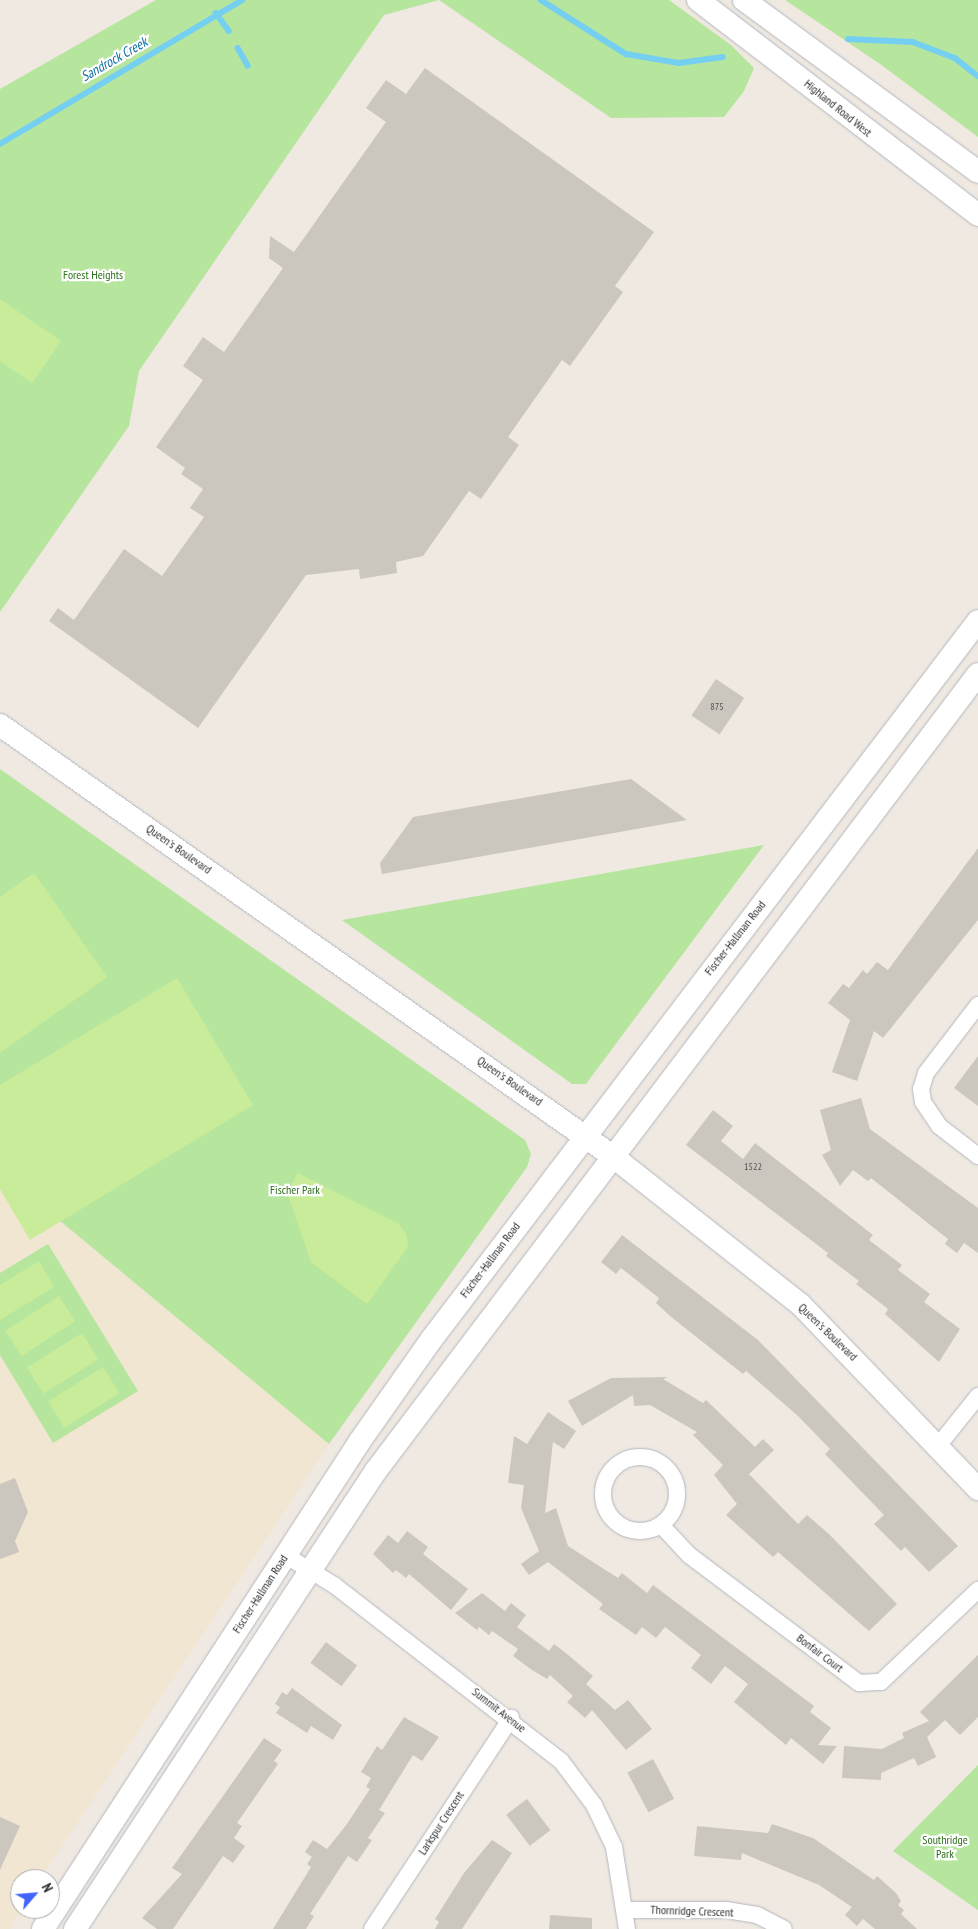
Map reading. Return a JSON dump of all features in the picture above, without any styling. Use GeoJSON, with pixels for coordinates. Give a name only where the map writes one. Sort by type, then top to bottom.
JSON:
{"type":"FeatureCollection","features":[{"type":"Feature","properties":{"kind":"main road","name":"Highland Road West"},"geometry":{"type":"LineString","coordinates":[[698,0],[978,215]]}},
{"type":"Feature","properties":{"kind":"main road"},"geometry":{"type":"LineString","coordinates":[[744,0],[978,172]]}},
{"type":"Feature","properties":{"kind":"main road","name":"Fischer-Hallman Road"},"geometry":{"type":"LineString","coordinates":[[42,1929],[285,1555],[420,1355],[584,1134],[978,621]]}},
{"type":"Feature","properties":{"kind":"main road"},"geometry":{"type":"LineString","coordinates":[[76,1929],[309,1568],[375,1472],[611,1155],[978,674]]}},
{"type":"Feature","properties":{"kind":"main road","name":"Queen's Boulevard"},"geometry":{"type":"LineString","coordinates":[[0,725],[584,1134],[611,1155],[800,1304],[978,1489]]}},
{"type":"Feature","properties":{"kind":"street"},"geometry":{"type":"LineString","coordinates":[[978,1005],[926,1074],[921,1089],[923,1102],[939,1126],[978,1156]]}},
{"type":"Feature","properties":{"kind":"street"},"geometry":{"type":"LineString","coordinates":[[938,1446],[978,1396]]}},
{"type":"Feature","properties":{"kind":"street"},"geometry":{"type":"LineString","coordinates":[[640,1457],[652,1459],[670,1472],[677,1498],[661,1525],[636,1532],[613,1520],[604,1504],[603,1490],[615,1467],[640,1457]]}},
{"type":"Feature","properties":{"kind":"street","name":"Bonfair Court"},"geometry":{"type":"LineString","coordinates":[[661,1525],[690,1555],[859,1683],[881,1682],[978,1590]]}},
{"type":"Feature","properties":{"kind":"street","name":"Summit Avenue"},"geometry":{"type":"LineString","coordinates":[[285,1555],[309,1568],[511,1718],[561,1761],[594,1805],[614,1847],[627,1910],[627,1929]]}},
{"type":"Feature","properties":{"kind":"street","name":"Larkspur Crescent"},"geometry":{"type":"LineString","coordinates":[[372,1929],[511,1718]]}},
{"type":"Feature","properties":{"kind":"street","name":"Thornridge Crescent"},"geometry":{"type":"LineString","coordinates":[[627,1910],[726,1910],[757,1916],[784,1929]]}},
{"type":"Feature","properties":{"kind":"shaded area"},"geometry":{"type":"Polygon","coordinates":[[[0,1171],[329,1444],[47,1869],[10,1869],[10,1919],[16,1919],[10,1929],[0,1929],[0,1171]]]}},
{"type":"Feature","properties":{"kind":"green space","name":"Forest Heights"},"geometry":{"type":"Polygon","coordinates":[[[156,0],[439,0],[384,15],[139,371],[129,426],[0,612],[0,89],[156,0]]]}},
{"type":"Feature","properties":{"kind":"green space"},"geometry":{"type":"Polygon","coordinates":[[[439,0],[669,0],[731,45],[754,68],[744,91],[724,117],[611,118],[439,0]]]}},
{"type":"Feature","properties":{"kind":"green space"},"geometry":{"type":"Polygon","coordinates":[[[785,0],[978,0],[978,137],[880,64],[785,0]]]}},
{"type":"Feature","properties":{"kind":"green space"},"geometry":{"type":"Polygon","coordinates":[[[0,299],[61,341],[32,383],[0,361],[0,299]]]}},
{"type":"Feature","properties":{"kind":"green space","name":"Fischer Park"},"geometry":{"type":"Polygon","coordinates":[[[0,769],[525,1140],[531,1154],[527,1167],[329,1444],[0,1171],[0,769]]]}},
{"type":"Feature","properties":{"kind":"green space"},"geometry":{"type":"Polygon","coordinates":[[[764,845],[586,1084],[572,1084],[342,920],[764,845]]]}},
{"type":"Feature","properties":{"kind":"green space"},"geometry":{"type":"Polygon","coordinates":[[[34,873],[107,977],[0,1053],[0,897],[34,873]]]}},
{"type":"Feature","properties":{"kind":"green space"},"geometry":{"type":"Polygon","coordinates":[[[177,978],[253,1105],[30,1240],[0,1189],[0,1085],[177,978]]]}},
{"type":"Feature","properties":{"kind":"green space"},"geometry":{"type":"Polygon","coordinates":[[[298,1173],[399,1224],[407,1236],[408,1247],[367,1304],[311,1262],[287,1192],[298,1173]]]}},
{"type":"Feature","properties":{"kind":"green space"},"geometry":{"type":"Polygon","coordinates":[[[48,1244],[138,1391],[53,1443],[0,1355],[0,1273],[48,1244]]]}},
{"type":"Feature","properties":{"kind":"green space"},"geometry":{"type":"Polygon","coordinates":[[[39,1261],[54,1287],[0,1320],[0,1285],[39,1261]]]}},
{"type":"Feature","properties":{"kind":"green space"},"geometry":{"type":"Polygon","coordinates":[[[59,1296],[75,1321],[22,1356],[5,1331],[59,1296]]]}},
{"type":"Feature","properties":{"kind":"green space"},"geometry":{"type":"Polygon","coordinates":[[[82,1333],[98,1359],[43,1394],[27,1367],[82,1333]]]}},
{"type":"Feature","properties":{"kind":"green space"},"geometry":{"type":"Polygon","coordinates":[[[103,1367],[119,1393],[64,1428],[48,1401],[103,1367]]]}},
{"type":"Feature","properties":{"kind":"green space","name":"Southridge Park"},"geometry":{"type":"Polygon","coordinates":[[[978,1765],[978,1910],[893,1851],[978,1765]]]}},
{"type":"Feature","properties":{"kind":"building"},"geometry":{"type":"Polygon","coordinates":[[[425,68],[654,232],[615,286],[623,292],[570,366],[562,360],[508,437],[519,445],[481,499],[469,491],[423,556],[396,562],[397,573],[360,579],[359,569],[306,575],[198,728],[49,621],[58,608],[74,620],[124,549],[162,576],[204,517],[190,508],[203,489],[181,474],[185,468],[156,447],[203,380],[183,366],[203,337],[224,352],[283,268],[269,258],[270,236],[294,252],[386,122],[366,108],[386,80],[406,94],[425,68]]]}},
{"type":"Feature","properties":{"kind":"building"},"geometry":{"type":"Polygon","coordinates":[[[716,679],[744,698],[720,734],[691,715],[716,679]]]}},
{"type":"Feature","properties":{"kind":"building"},"geometry":{"type":"Polygon","coordinates":[[[631,779],[687,820],[382,874],[380,863],[413,817],[631,779]]]}},
{"type":"Feature","properties":{"kind":"building"},"geometry":{"type":"Polygon","coordinates":[[[978,848],[978,920],[883,1038],[874,1031],[857,1081],[832,1072],[850,1020],[828,1003],[843,984],[849,988],[863,970],[867,974],[877,962],[888,970],[978,848]]]}},
{"type":"Feature","properties":{"kind":"building"},"geometry":{"type":"Polygon","coordinates":[[[978,1056],[978,1106],[954,1088],[978,1056]]]}},
{"type":"Feature","properties":{"kind":"building"},"geometry":{"type":"Polygon","coordinates":[[[861,1098],[870,1129],[978,1208],[978,1253],[964,1243],[957,1253],[945,1244],[948,1239],[871,1178],[868,1181],[853,1170],[840,1186],[822,1155],[831,1150],[820,1110],[861,1098]]]}},
{"type":"Feature","properties":{"kind":"building"},"geometry":{"type":"Polygon","coordinates":[[[713,1110],[733,1126],[721,1141],[743,1159],[755,1143],[873,1235],[869,1240],[902,1265],[898,1270],[930,1294],[924,1302],[960,1329],[939,1362],[885,1314],[888,1309],[856,1284],[859,1281],[826,1256],[828,1253],[686,1145],[713,1110]]]}},
{"type":"Feature","properties":{"kind":"building"},"geometry":{"type":"Polygon","coordinates":[[[622,1235],[758,1340],[958,1546],[929,1572],[905,1547],[901,1551],[874,1524],[884,1515],[825,1454],[830,1449],[798,1416],[746,1371],[743,1374],[670,1316],[656,1303],[659,1298],[621,1268],[616,1274],[601,1262],[622,1235]]]}},
{"type":"Feature","properties":{"kind":"building"},"geometry":{"type":"Polygon","coordinates":[[[668,1377],[663,1379],[703,1403],[706,1400],[755,1447],[763,1439],[774,1450],[749,1474],[798,1524],[807,1515],[829,1534],[897,1604],[869,1631],[778,1552],[773,1557],[726,1515],[737,1504],[714,1475],[723,1465],[693,1435],[697,1432],[650,1405],[634,1406],[633,1395],[582,1426],[568,1401],[611,1378],[668,1377]]]}},
{"type":"Feature","properties":{"kind":"building"},"geometry":{"type":"Polygon","coordinates":[[[548,1412],[576,1431],[564,1449],[553,1442],[545,1513],[556,1508],[568,1546],[618,1578],[622,1573],[647,1593],[653,1585],[814,1706],[810,1712],[831,1728],[818,1745],[837,1746],[823,1764],[791,1738],[786,1745],[734,1702],[748,1684],[725,1666],[711,1684],[691,1668],[701,1655],[665,1627],[656,1638],[642,1627],[636,1635],[599,1609],[603,1604],[548,1562],[529,1575],[521,1564],[539,1551],[521,1508],[524,1485],[508,1483],[514,1436],[527,1444],[548,1412]]]}},
{"type":"Feature","properties":{"kind":"building"},"geometry":{"type":"Polygon","coordinates":[[[15,1478],[28,1512],[15,1541],[19,1552],[0,1559],[0,1484],[15,1478]]]}},
{"type":"Feature","properties":{"kind":"building"},"geometry":{"type":"Polygon","coordinates":[[[407,1531],[428,1547],[423,1554],[468,1589],[451,1610],[409,1574],[406,1578],[396,1570],[393,1573],[373,1554],[388,1535],[398,1543],[407,1531]]]}},
{"type":"Feature","properties":{"kind":"building"},"geometry":{"type":"Polygon","coordinates":[[[482,1593],[505,1611],[511,1603],[526,1615],[517,1627],[549,1651],[554,1644],[593,1676],[586,1684],[615,1710],[628,1700],[652,1729],[626,1750],[592,1710],[585,1718],[567,1702],[573,1696],[550,1675],[547,1679],[513,1656],[518,1649],[492,1631],[489,1635],[479,1627],[477,1630],[455,1613],[482,1593]]]}},
{"type":"Feature","properties":{"kind":"building"},"geometry":{"type":"Polygon","coordinates":[[[326,1642],[357,1665],[341,1686],[310,1663],[326,1642]]]}},
{"type":"Feature","properties":{"kind":"building"},"geometry":{"type":"Polygon","coordinates":[[[978,1655],[978,1717],[960,1735],[945,1720],[927,1737],[936,1757],[918,1766],[914,1758],[881,1773],[881,1780],[842,1778],[844,1746],[882,1749],[904,1738],[902,1733],[929,1721],[920,1712],[978,1655]]]}},
{"type":"Feature","properties":{"kind":"building"},"geometry":{"type":"Polygon","coordinates":[[[292,1688],[342,1725],[333,1740],[311,1726],[307,1733],[276,1713],[280,1707],[275,1704],[282,1692],[287,1695],[292,1688]]]}},
{"type":"Feature","properties":{"kind":"building"},"geometry":{"type":"Polygon","coordinates":[[[404,1717],[439,1737],[422,1761],[413,1755],[379,1810],[385,1813],[368,1838],[372,1840],[357,1862],[348,1856],[310,1914],[314,1916],[306,1929],[273,1929],[311,1867],[307,1864],[312,1857],[305,1852],[313,1840],[327,1849],[347,1824],[370,1789],[366,1787],[371,1778],[361,1772],[377,1746],[382,1750],[404,1717]]]}},
{"type":"Feature","properties":{"kind":"building"},"geometry":{"type":"Polygon","coordinates":[[[264,1738],[282,1750],[274,1761],[278,1764],[237,1823],[242,1826],[234,1838],[245,1846],[233,1863],[223,1856],[173,1929],[157,1929],[142,1918],[182,1874],[172,1868],[264,1738]]]}},
{"type":"Feature","properties":{"kind":"building"},"geometry":{"type":"Polygon","coordinates":[[[653,1759],[674,1799],[649,1812],[627,1773],[653,1759]]]}},
{"type":"Feature","properties":{"kind":"building"},"geometry":{"type":"Polygon","coordinates":[[[527,1799],[550,1830],[530,1846],[506,1815],[527,1799]]]}},
{"type":"Feature","properties":{"kind":"building"},"geometry":{"type":"Polygon","coordinates":[[[0,1817],[20,1826],[0,1870],[0,1817]]]}},
{"type":"Feature","properties":{"kind":"building"},"geometry":{"type":"Polygon","coordinates":[[[772,1824],[813,1838],[874,1880],[877,1876],[896,1893],[901,1901],[898,1905],[904,1910],[901,1914],[917,1929],[875,1929],[863,1919],[857,1926],[845,1915],[852,1907],[819,1885],[742,1853],[741,1860],[694,1856],[697,1826],[768,1833],[772,1824]]]}},
{"type":"Feature","properties":{"kind":"building"},"geometry":{"type":"Polygon","coordinates":[[[492,1840],[512,1853],[462,1929],[435,1929],[439,1922],[435,1919],[464,1873],[492,1840]]]}},
{"type":"Feature","properties":{"kind":"building"},"geometry":{"type":"Polygon","coordinates":[[[550,1915],[592,1918],[592,1929],[549,1929],[550,1915]]]}},
{"type":"Feature","properties":{"kind":"waterway","name":"Sandrock Creek"},"geometry":{"type":"LineString","coordinates":[[0,144],[243,0]]}},
{"type":"Feature","properties":{"kind":"waterway","name":"Sandrock Creek"},"geometry":{"type":"LineString","coordinates":[[541,0],[626,54],[679,63],[723,57]]}},
{"type":"Feature","properties":{"kind":"waterway"},"geometry":{"type":"LineString","coordinates":[[216,13],[229,31]]}},
{"type":"Feature","properties":{"kind":"waterway","name":"Sandrock Creek"},"geometry":{"type":"LineString","coordinates":[[848,39],[913,42],[955,58],[978,76]]}},
{"type":"Feature","properties":{"kind":"waterway"},"geometry":{"type":"LineString","coordinates":[[238,48],[248,65]]}}]}
